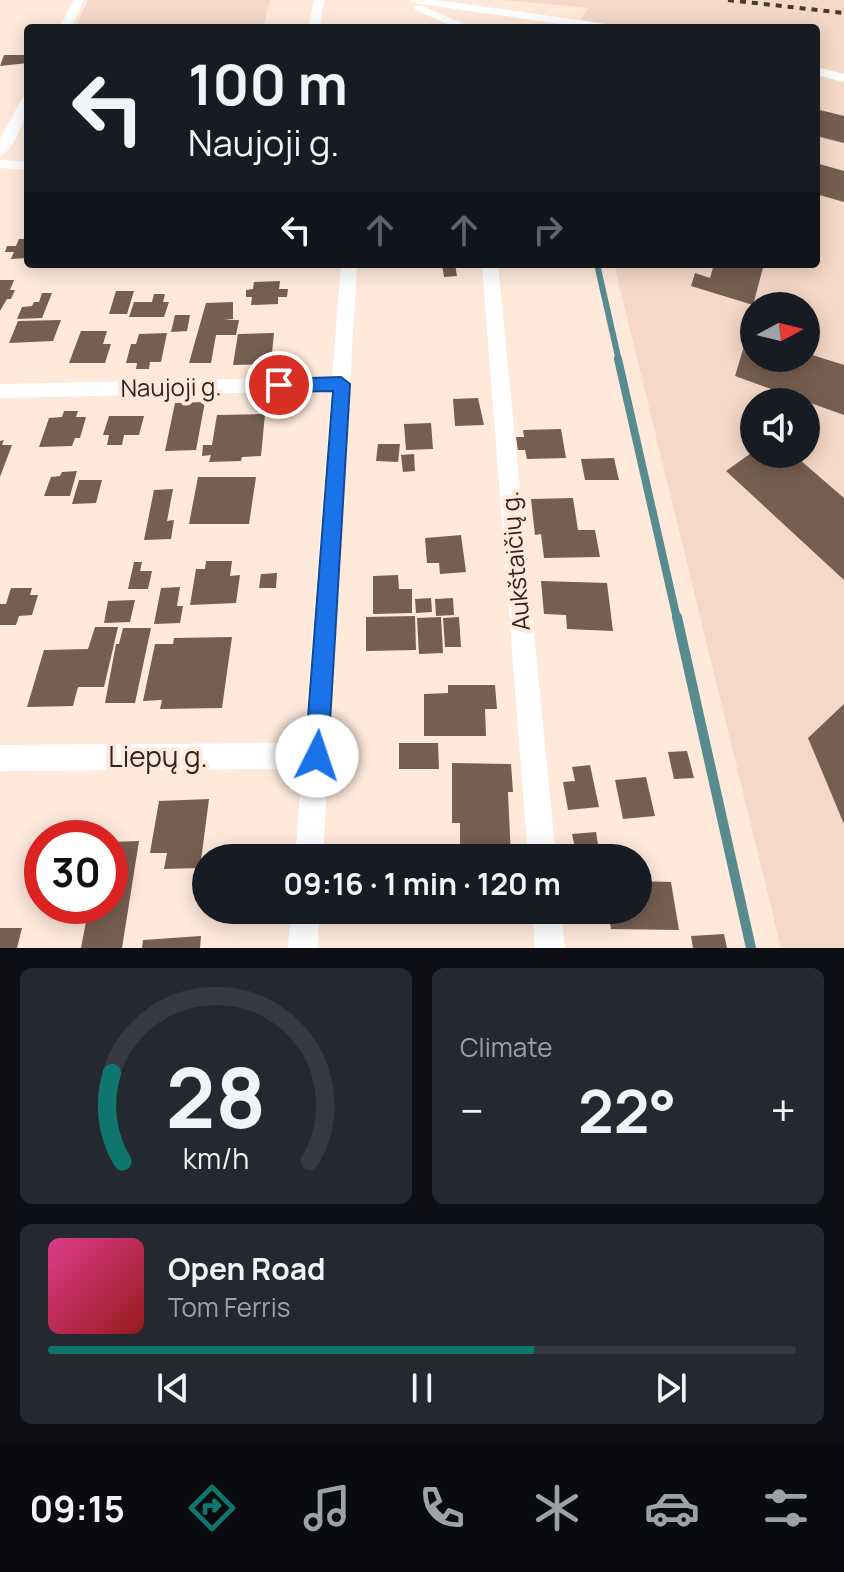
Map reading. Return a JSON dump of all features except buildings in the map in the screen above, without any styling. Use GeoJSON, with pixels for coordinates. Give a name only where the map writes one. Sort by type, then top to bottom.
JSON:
{"type":"FeatureCollection","features":[{"type":"Feature","properties":{"kind":"street"},"geometry":{"type":"LineString","coordinates":[[67,24],[79,0]]}},
{"type":"Feature","properties":{"kind":"street"},"geometry":{"type":"LineString","coordinates":[[315,24],[319,0]]}},
{"type":"Feature","properties":{"kind":"street"},"geometry":{"type":"LineString","coordinates":[[401,0],[458,24]]}},
{"type":"Feature","properties":{"kind":"street"},"geometry":{"type":"LineString","coordinates":[[414,0],[585,24]]}},
{"type":"Feature","properties":{"kind":"street"},"geometry":{"type":"LineString","coordinates":[[820,72],[844,78]]}},
{"type":"Feature","properties":{"kind":"street"},"geometry":{"type":"LineString","coordinates":[[0,152],[24,106]]}},
{"type":"Feature","properties":{"kind":"street"},"geometry":{"type":"LineString","coordinates":[[0,164],[24,166]]}},
{"type":"Feature","properties":{"kind":"street"},"geometry":{"type":"LineString","coordinates":[[310,844],[349,268]]}},
{"type":"Feature","properties":{"kind":"street","name":"Aukštaičių g."},"geometry":{"type":"LineString","coordinates":[[490,268],[541,844]]}},
{"type":"Feature","properties":{"kind":"street","name":"Naujoji g."},"geometry":{"type":"LineString","coordinates":[[0,391],[341,384]]}},
{"type":"Feature","properties":{"kind":"street","name":"Liepų g."},"geometry":{"type":"LineString","coordinates":[[0,758],[317,756]]}},
{"type":"Feature","properties":{"kind":"street"},"geometry":{"type":"LineString","coordinates":[[303,948],[304,924]]}},
{"type":"Feature","properties":{"kind":"street"},"geometry":{"type":"LineString","coordinates":[[548,924],[550,948]]}},
{"type":"Feature","properties":{"kind":"shaded area"},"geometry":{"type":"Polygon","coordinates":[[[88,0],[270,0],[264,24],[77,24],[88,0]]]}},
{"type":"Feature","properties":{"kind":"shaded area"},"geometry":{"type":"Polygon","coordinates":[[[502,0],[844,0],[844,948],[781,948],[615,268],[820,268],[820,24],[578,24],[589,8],[502,0]]]}},
{"type":"Feature","properties":{"kind":"waterway"},"geometry":{"type":"LineString","coordinates":[[598,268],[619,361]]}},
{"type":"Feature","properties":{"kind":"waterway"},"geometry":{"type":"LineString","coordinates":[[618,359],[677,619]]}},
{"type":"Feature","properties":{"kind":"waterway"},"geometry":{"type":"LineString","coordinates":[[677,617],[751,948]]}},
{"type":"Feature","properties":{"kind":"railway"},"geometry":{"type":"LineString","coordinates":[[728,0],[844,13]]}},
{"type":"Feature","properties":{"kind":"route"},"geometry":{"type":"LineString","coordinates":[[279,385],[341,384],[317,756]]}}]}
